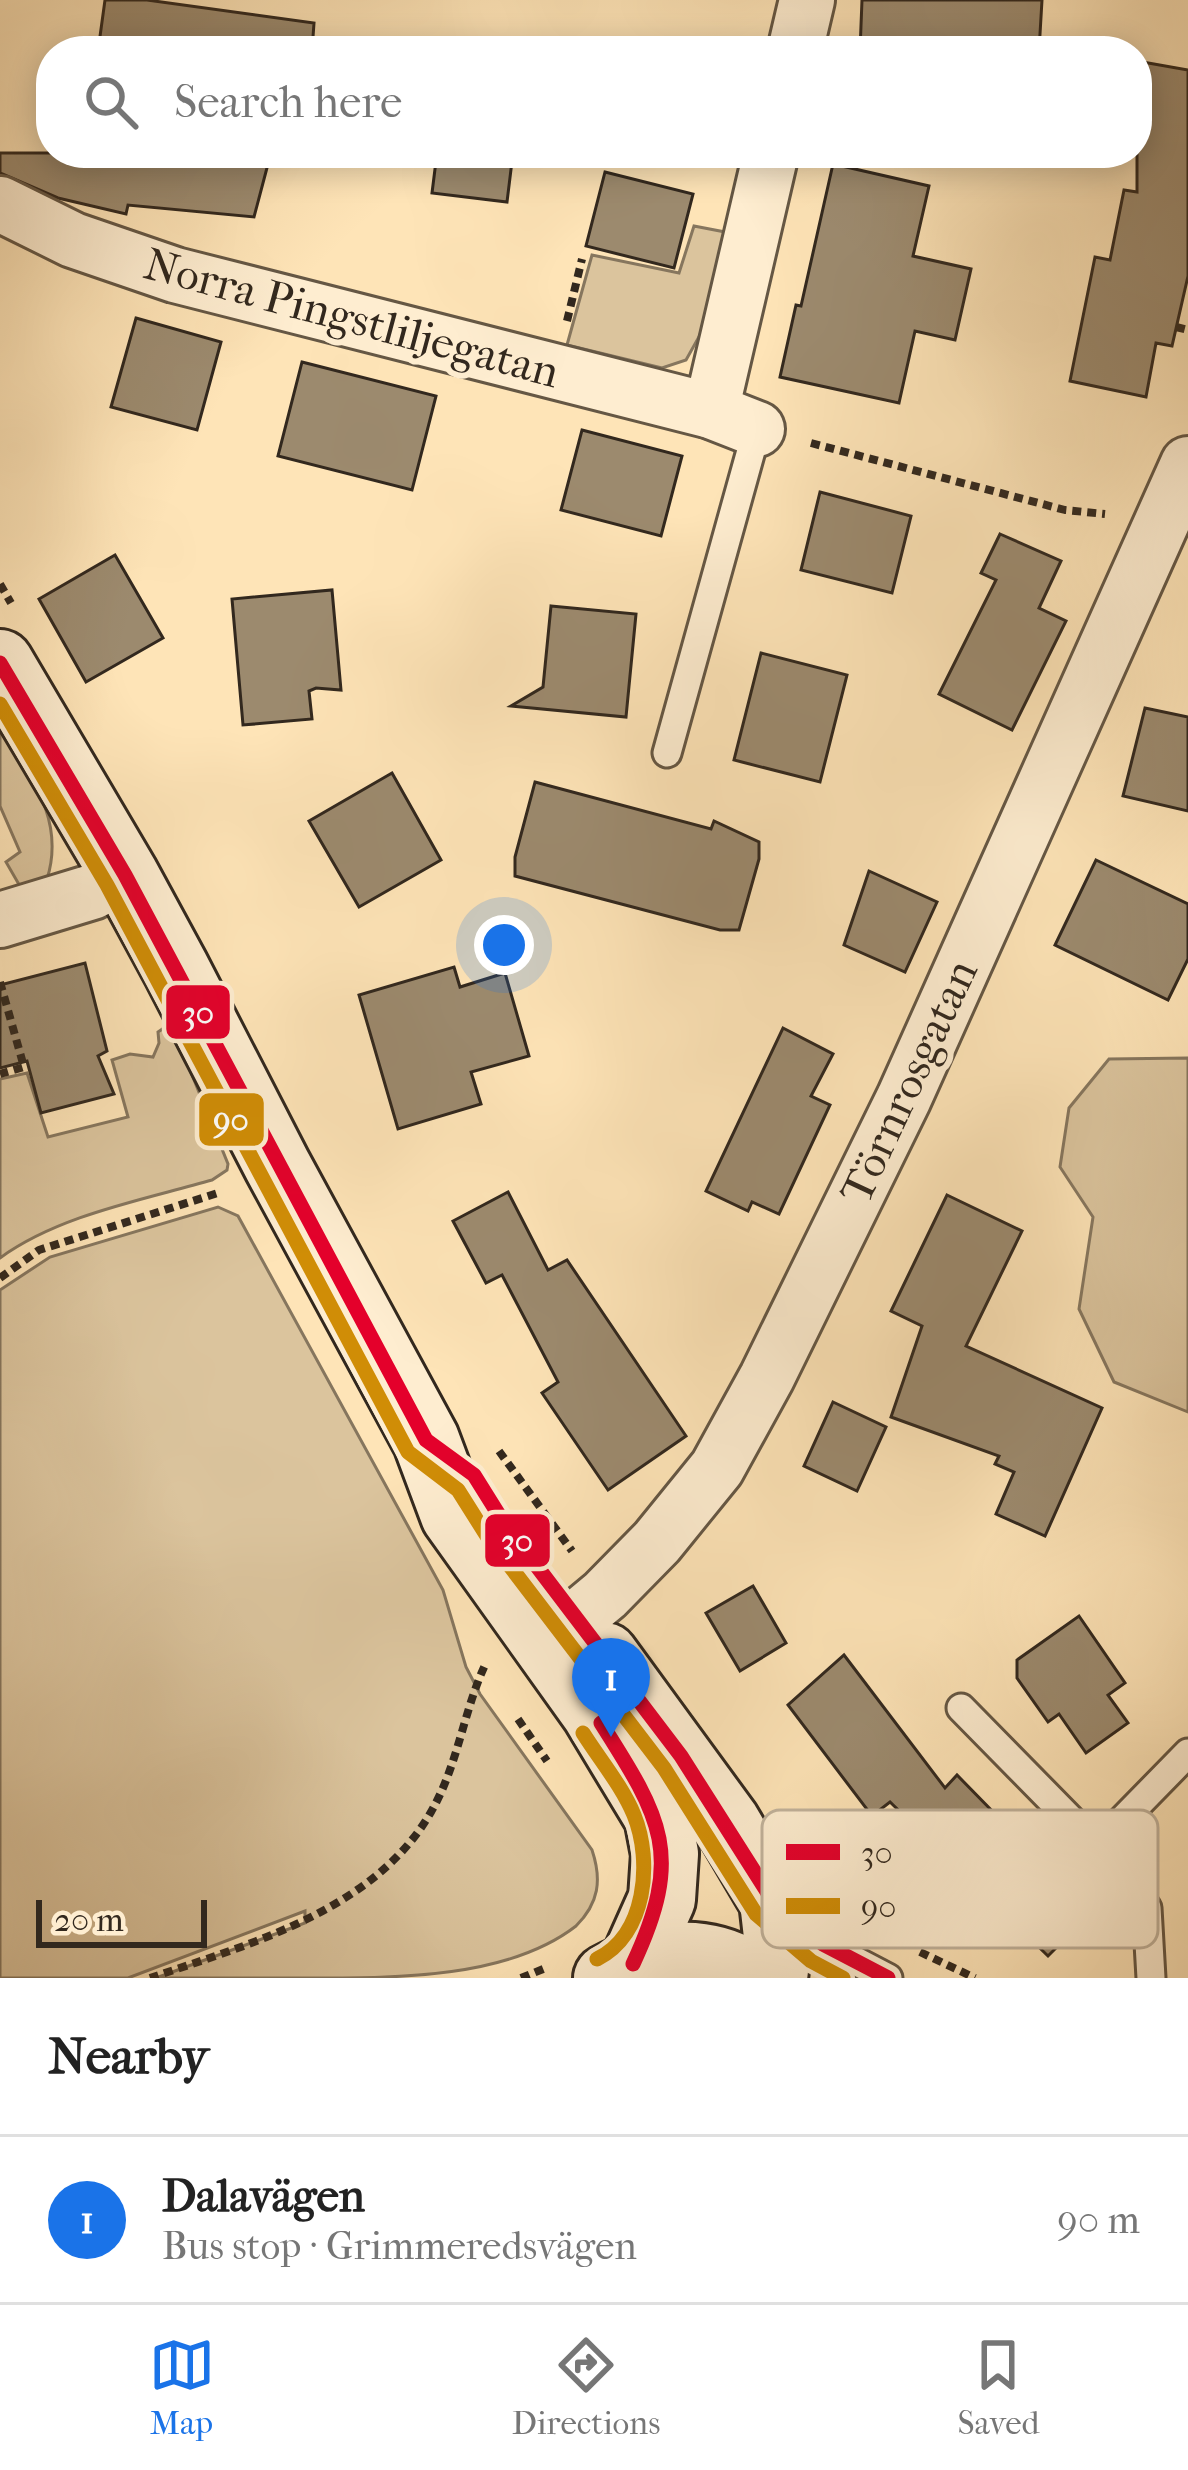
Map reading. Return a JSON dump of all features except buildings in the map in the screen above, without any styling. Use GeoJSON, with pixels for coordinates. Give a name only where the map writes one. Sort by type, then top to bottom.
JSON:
{"type":"FeatureCollection","features":[{"type":"Feature","properties":{"kind":"street"},"geometry":{"type":"LineString","coordinates":[[799,36],[807,0]]}},
{"type":"Feature","properties":{"kind":"street"},"geometry":{"type":"LineString","coordinates":[[734,420],[769,168]]}},
{"type":"Feature","properties":{"kind":"street","name":"Norra Pingstliljegatan"},"geometry":{"type":"LineString","coordinates":[[0,204],[29,222],[175,275],[734,420]]}},
{"type":"Feature","properties":{"kind":"street","name":"Törnrosgatan"},"geometry":{"type":"LineString","coordinates":[[538,1637],[657,1542],[717,1468],[904,1098],[1176,524],[1188,464]]}},
{"type":"Feature","properties":{"kind":"street"},"geometry":{"type":"LineString","coordinates":[[0,663],[125,874],[426,1440],[474,1475],[538,1637],[602,1724],[658,1817],[665,1854],[662,1899],[620,1971]]}},
{"type":"Feature","properties":{"kind":"street"},"geometry":{"type":"LineString","coordinates":[[0,920],[92,892],[125,874]]}},
{"type":"Feature","properties":{"kind":"street"},"geometry":{"type":"LineString","coordinates":[[538,1637],[692,1772],[762,1883]]}},
{"type":"Feature","properties":{"kind":"street"},"geometry":{"type":"LineString","coordinates":[[773,1978],[778,1948]]}},
{"type":"Feature","properties":{"kind":"street"},"geometry":{"type":"LineString","coordinates":[[620,1971],[662,1956],[691,1954],[721,1961],[754,1978]]}},
{"type":"Feature","properties":{"kind":"lane"},"geometry":{"type":"LineString","coordinates":[[667,753],[734,420]]}},
{"type":"Feature","properties":{"kind":"lane"},"geometry":{"type":"LineString","coordinates":[[961,1708],[1064,1810]]}},
{"type":"Feature","properties":{"kind":"lane"},"geometry":{"type":"LineString","coordinates":[[1132,1810],[1188,1753]]}},
{"type":"Feature","properties":{"kind":"lane"},"geometry":{"type":"LineString","coordinates":[[832,1948],[888,1978]]}},
{"type":"Feature","properties":{"kind":"lane"},"geometry":{"type":"LineString","coordinates":[[1149,1948],[1151,1978]]}},
{"type":"Feature","properties":{"kind":"path"},"geometry":{"type":"LineString","coordinates":[[1176,327],[1188,330]]}},
{"type":"Feature","properties":{"kind":"path"},"geometry":{"type":"LineString","coordinates":[[734,420],[1065,510],[1176,524]]}},
{"type":"Feature","properties":{"kind":"path"},"geometry":{"type":"LineString","coordinates":[[0,982],[24,1067],[0,1074]]}},
{"type":"Feature","properties":{"kind":"path"},"geometry":{"type":"LineString","coordinates":[[0,1278],[38,1250],[237,1186],[277,1165]]}},
{"type":"Feature","properties":{"kind":"path"},"geometry":{"type":"LineString","coordinates":[[151,1978],[284,1929],[341,1900],[383,1868],[430,1813],[454,1762],[475,1690],[538,1637]]}},
{"type":"Feature","properties":{"kind":"shaded area"},"geometry":{"type":"Polygon","coordinates":[[[694,226],[725,232],[700,335],[686,360],[662,368],[567,345],[592,255],[679,273],[694,226]]]}},
{"type":"Feature","properties":{"kind":"shaded area"},"geometry":{"type":"Polygon","coordinates":[[[0,725],[42,798],[52,837],[47,879],[21,888],[6,862],[20,852],[0,806],[0,725]]]}},
{"type":"Feature","properties":{"kind":"shaded area"},"geometry":{"type":"Polygon","coordinates":[[[171,1023],[227,1170],[212,1180],[48,1230],[0,1258],[0,1079],[27,1073],[48,1137],[128,1117],[112,1060],[130,1054],[153,1057],[158,1032],[171,1023]]]}},
{"type":"Feature","properties":{"kind":"shaded area"},"geometry":{"type":"Polygon","coordinates":[[[1188,1058],[1188,1412],[1114,1382],[1079,1309],[1093,1217],[1060,1167],[1069,1108],[1109,1059],[1188,1058]]]}},
{"type":"Feature","properties":{"kind":"shaded area"},"geometry":{"type":"Polygon","coordinates":[[[218,1207],[238,1216],[443,1590],[466,1667],[480,1694],[592,1850],[597,1871],[590,1909],[576,1926],[519,1956],[416,1975],[156,1978],[305,1923],[305,1911],[128,1978],[0,1978],[0,1290],[50,1257],[218,1207]]]}},
{"type":"Feature","properties":{"kind":"transit line","name":"30"},"geometry":{"type":"LineString","coordinates":[[0,663],[125,875],[426,1440],[474,1475],[504,1523],[681,1756],[762,1884]]}},
{"type":"Feature","properties":{"kind":"transit line","name":"90"},"geometry":{"type":"LineString","coordinates":[[0,704],[107,885],[408,1452],[458,1490],[487,1536],[664,1768],[762,1919]]}},
{"type":"Feature","properties":{"kind":"transit line","name":"30"},"geometry":{"type":"LineString","coordinates":[[601,1723],[639,1786],[659,1839],[658,1894],[633,1964]]}},
{"type":"Feature","properties":{"kind":"transit line","name":"90"},"geometry":{"type":"LineString","coordinates":[[583,1733],[629,1804],[643,1854],[644,1875],[635,1915],[626,1933],[597,1959]]}},
{"type":"Feature","properties":{"kind":"transit line","name":"90"},"geometry":{"type":"LineString","coordinates":[[796,1948],[843,1978]]}},
{"type":"Feature","properties":{"kind":"transit line","name":"30"},"geometry":{"type":"LineString","coordinates":[[831,1948],[888,1978]]}},
{"type":"Feature","properties":{"kind":"place","name":"Dalavägen"},"geometry":{"type":"Point","coordinates":[611,1737]}}]}
